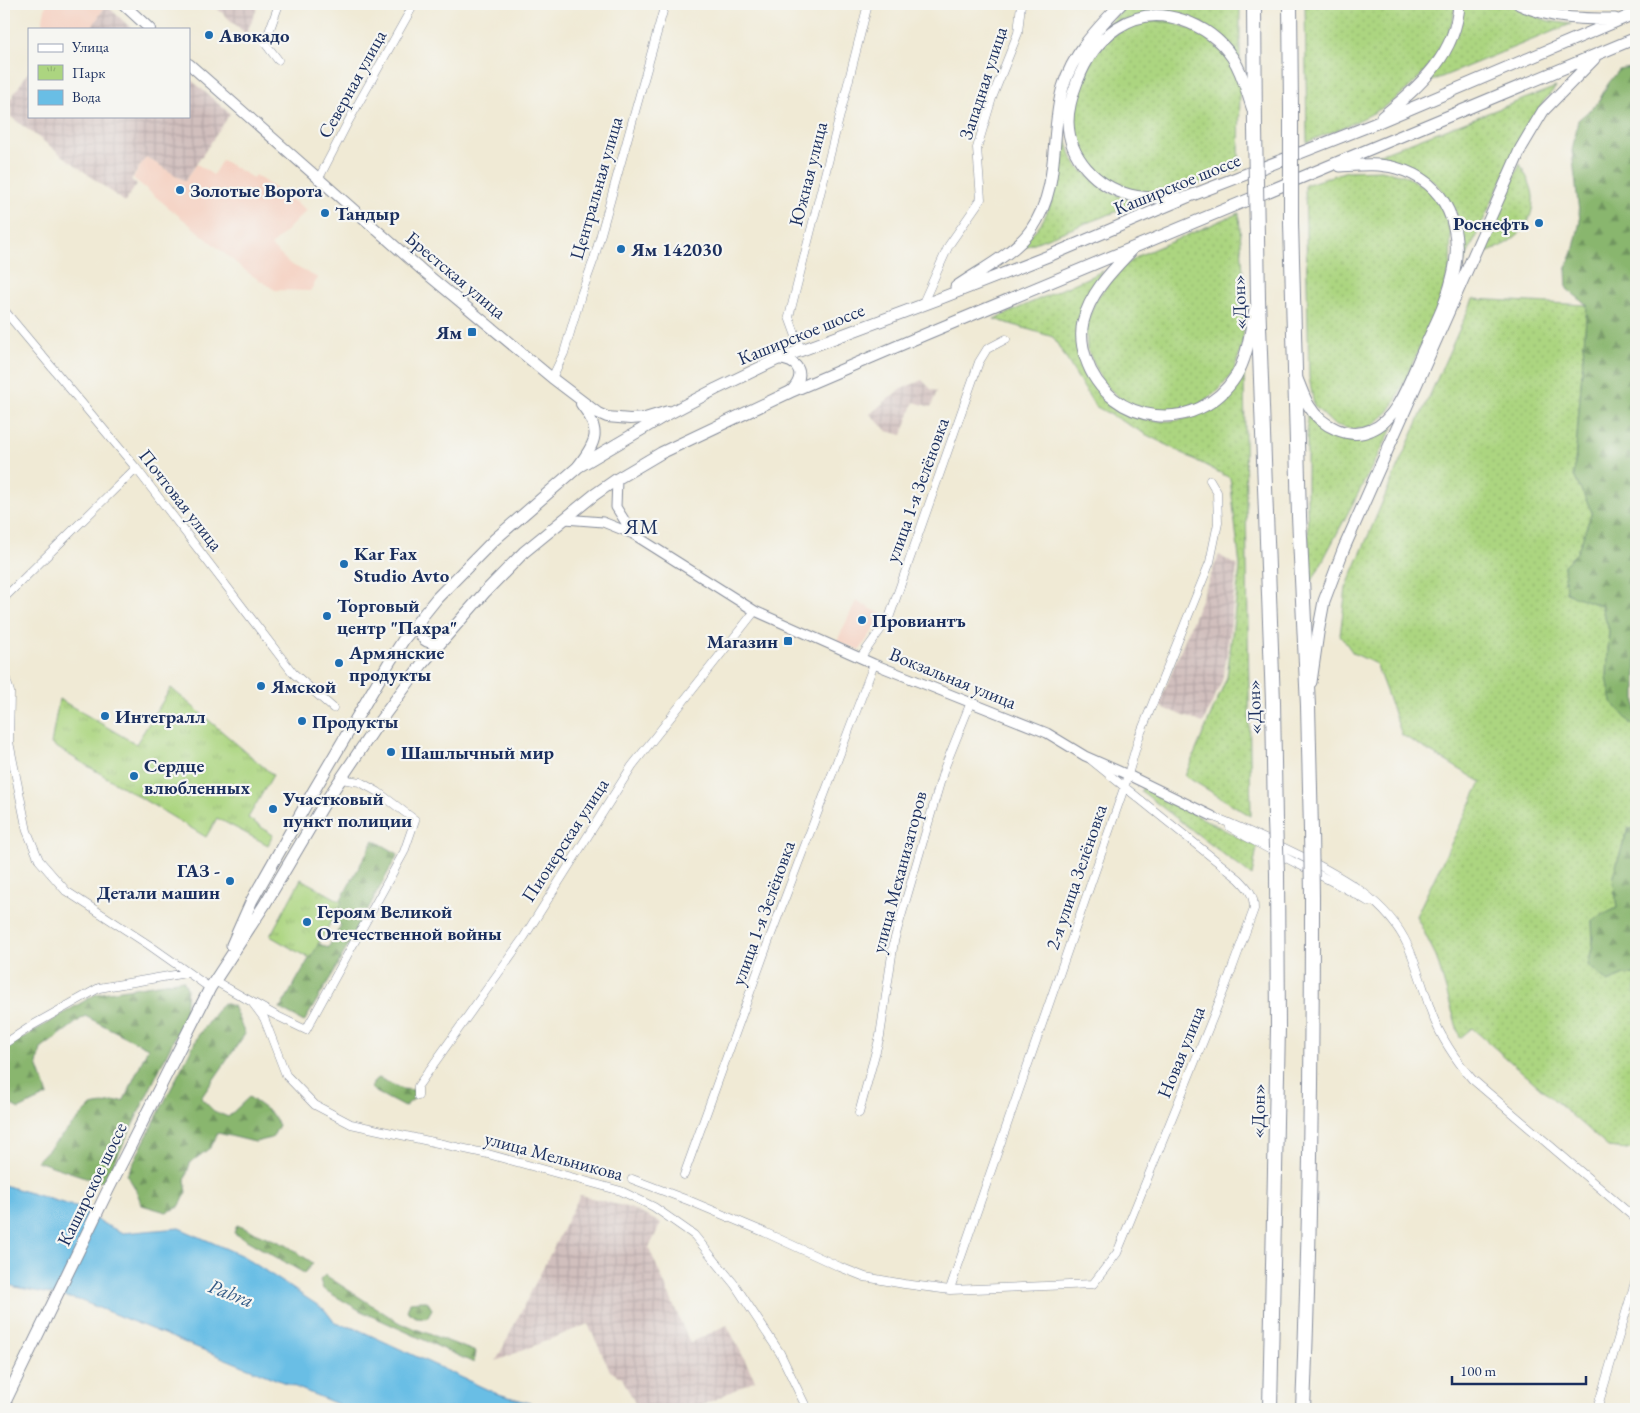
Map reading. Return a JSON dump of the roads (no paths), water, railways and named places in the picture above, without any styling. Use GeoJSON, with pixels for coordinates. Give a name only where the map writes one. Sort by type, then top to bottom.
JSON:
{"type":"FeatureCollection","features":[{"type":"Feature","properties":{"kind":"highway","name":"«Дон»"},"geometry":{"type":"LineString","coordinates":[[1254,4],[1258,299],[1273,702],[1277,873],[1278,1067],[1270,1409]]}},
{"type":"Feature","properties":{"kind":"highway"},"geometry":{"type":"LineString","coordinates":[[1290,4],[1295,373],[1299,516],[1308,706],[1312,897],[1312,1029],[1307,1315],[1303,1409]]}},
{"type":"Feature","properties":{"kind":"main road"},"geometry":{"type":"LineString","coordinates":[[123,4],[149,28]]}},
{"type":"Feature","properties":{"kind":"main road"},"geometry":{"type":"LineString","coordinates":[[936,300],[1004,255],[1031,231],[1044,204],[1050,184],[1060,102],[1069,72],[1082,46],[1121,4]]}},
{"type":"Feature","properties":{"kind":"main road"},"geometry":{"type":"LineString","coordinates":[[1374,124],[1423,81],[1434,68],[1450,40],[1459,4]]}},
{"type":"Feature","properties":{"kind":"main road"},"geometry":{"type":"LineString","coordinates":[[1519,4],[1532,10],[1566,18],[1619,20]]}},
{"type":"Feature","properties":{"kind":"main road","name":"Каширское шоссе"},"geometry":{"type":"LineString","coordinates":[[4,1404],[108,1190],[213,984],[252,900],[390,660],[422,615],[437,598],[494,540],[578,467],[688,404],[778,359],[1051,255],[1185,198],[1374,124],[1636,12]]}},
{"type":"Feature","properties":{"kind":"main road"},"geometry":{"type":"LineString","coordinates":[[1185,198],[1148,198],[1130,195],[1114,189],[1090,172],[1077,156],[1073,149],[1068,124],[1070,100],[1084,65],[1097,44],[1124,23],[1136,18],[1174,17],[1201,28],[1212,35],[1233,58],[1240,73],[1255,124]]}},
{"type":"Feature","properties":{"kind":"main road","name":"Каширское шоссе"},"geometry":{"type":"LineString","coordinates":[[213,984],[265,904],[341,779],[368,738],[422,664],[484,592],[524,552],[616,479],[661,453],[790,392],[1636,38]]}},
{"type":"Feature","properties":{"kind":"main road"},"geometry":{"type":"LineString","coordinates":[[1308,706],[1324,601],[1344,548],[1521,148],[1543,111],[1552,100],[1600,54]]}},
{"type":"Feature","properties":{"kind":"main road","name":"Брестская улица"},"geometry":{"type":"LineString","coordinates":[[190,65],[422,270],[552,378],[598,413],[618,419],[645,418],[688,404]]}},
{"type":"Feature","properties":{"kind":"main road"},"geometry":{"type":"LineString","coordinates":[[1295,373],[1309,407],[1319,418],[1330,426],[1344,432],[1359,433],[1371,430],[1381,424],[1398,406],[1446,300],[1453,279],[1457,237],[1450,215],[1436,191],[1425,181],[1409,172],[1383,165],[1331,166]]}},
{"type":"Feature","properties":{"kind":"main road"},"geometry":{"type":"LineString","coordinates":[[1136,246],[1101,284],[1087,308],[1081,333],[1084,354],[1094,377],[1112,397],[1131,409],[1152,416],[1173,417],[1202,408],[1216,399],[1230,384],[1241,367],[1246,354],[1258,299]]}},
{"type":"Feature","properties":{"kind":"main road"},"geometry":{"type":"LineString","coordinates":[[778,359],[791,362],[799,370],[798,383],[790,392]]}},
{"type":"Feature","properties":{"kind":"main road","name":"Брестская улица"},"geometry":{"type":"LineString","coordinates":[[569,391],[590,416],[594,430],[594,442],[578,467]]}},
{"type":"Feature","properties":{"kind":"main road"},"geometry":{"type":"LineString","coordinates":[[422,615],[419,628],[421,637],[424,640],[433,642],[445,638]]}},
{"type":"Feature","properties":{"kind":"street"},"geometry":{"type":"LineString","coordinates":[[278,60],[265,43],[279,4]]}},
{"type":"Feature","properties":{"kind":"street","name":"Северная улица"},"geometry":{"type":"LineString","coordinates":[[318,180],[414,4]]}},
{"type":"Feature","properties":{"kind":"street","name":"Центральная улица"},"geometry":{"type":"LineString","coordinates":[[552,378],[564,353],[596,252],[665,4]]}},
{"type":"Feature","properties":{"kind":"street","name":"Южная улица"},"geometry":{"type":"LineString","coordinates":[[801,350],[789,317],[868,4]]}},
{"type":"Feature","properties":{"kind":"street","name":"Западная улица"},"geometry":{"type":"LineString","coordinates":[[922,305],[949,245],[981,199],[977,148],[992,98],[1018,33],[1021,4]]}},
{"type":"Feature","properties":{"kind":"street","name":"Почтовая улица"},"geometry":{"type":"LineString","coordinates":[[4,310],[136,468],[293,673],[333,708]]}},
{"type":"Feature","properties":{"kind":"street","name":"улица 1-я Зелёновка"},"geometry":{"type":"LineString","coordinates":[[861,657],[888,618],[980,362],[987,349],[1006,339]]}},
{"type":"Feature","properties":{"kind":"street"},"geometry":{"type":"LineString","coordinates":[[4,598],[136,468]]}},
{"type":"Feature","properties":{"kind":"street","name":"Вокзальная улица"},"geometry":{"type":"LineString","coordinates":[[616,479],[616,507],[633,534]]}},
{"type":"Feature","properties":{"kind":"street","name":"2-я улица Зелёновка"},"geometry":{"type":"LineString","coordinates":[[950,1288],[1124,788],[1139,737],[1210,562],[1218,523],[1217,492],[1210,480]]}},
{"type":"Feature","properties":{"kind":"street","name":"Вокзальная улица"},"geometry":{"type":"LineString","coordinates":[[565,519],[603,522],[633,534],[755,611],[874,664],[1048,733],[1086,756],[1212,816]]}},
{"type":"Feature","properties":{"kind":"street","name":"Пионерская улица"},"geometry":{"type":"LineString","coordinates":[[418,1096],[418,1086],[524,937],[632,766],[755,611]]}},
{"type":"Feature","properties":{"kind":"street","name":"улица 1-я Зелёновка"},"geometry":{"type":"LineString","coordinates":[[684,1175],[766,949],[874,664]]}},
{"type":"Feature","properties":{"kind":"street"},"geometry":{"type":"LineString","coordinates":[[4,673],[10,692],[9,742],[27,831],[39,860],[66,892],[149,945],[186,973],[252,1002],[306,1030],[404,852],[414,820],[378,792],[360,782],[341,779]]}},
{"type":"Feature","properties":{"kind":"street","name":"улица Механизаторов"},"geometry":{"type":"LineString","coordinates":[[859,1113],[880,1036],[894,941],[944,769],[971,702]]}},
{"type":"Feature","properties":{"kind":"street","name":"Новая улица"},"geometry":{"type":"LineString","coordinates":[[632,1180],[690,1201],[865,1277],[904,1284],[950,1288],[1093,1284],[1113,1259],[1226,985],[1254,909],[1254,900],[1250,890],[1239,879],[1086,756]]}},
{"type":"Feature","properties":{"kind":"street"},"geometry":{"type":"LineString","coordinates":[[1212,816],[1253,832],[1340,876],[1360,889],[1387,915],[1407,944],[1436,1022],[1445,1042],[1460,1065],[1472,1079],[1636,1219]]}},
{"type":"Feature","properties":{"kind":"street"},"geometry":{"type":"LineString","coordinates":[[4,1044],[33,1025],[99,988],[186,973]]}},
{"type":"Feature","properties":{"kind":"street","name":"улица Мельникова"},"geometry":{"type":"LineString","coordinates":[[252,1002],[264,1018],[286,1076],[315,1105],[351,1124],[488,1154],[621,1191],[654,1207],[694,1235],[735,1285],[780,1353],[807,1409]]}},
{"type":"Feature","properties":{"kind":"street"},"geometry":{"type":"LineString","coordinates":[[1597,1409],[1636,1279]]}},
{"type":"Feature","properties":{"kind":"water","name":"Pahra"},"geometry":{"type":"Polygon","coordinates":[[[4,1185],[76,1207],[123,1233],[179,1228],[243,1256],[325,1310],[335,1323],[357,1329],[495,1393],[530,1403],[541,1409],[350,1409],[79,1300],[15,1287],[4,1282],[4,1185]]]}},
{"type":"Feature","properties":{"kind":"place","name":"Авокадо"},"geometry":{"type":"Point","coordinates":[209,35]}},
{"type":"Feature","properties":{"kind":"place","name":"Золотые Ворота"},"geometry":{"type":"Point","coordinates":[180,190]}},
{"type":"Feature","properties":{"kind":"place","name":"Тандыр"},"geometry":{"type":"Point","coordinates":[325,213]}},
{"type":"Feature","properties":{"kind":"place","name":"Роснефть"},"geometry":{"type":"Point","coordinates":[1539,223]}},
{"type":"Feature","properties":{"kind":"place","name":"Ям 142030"},"geometry":{"type":"Point","coordinates":[621,249]}},
{"type":"Feature","properties":{"kind":"place","name":"Ям"},"geometry":{"type":"Point","coordinates":[472,332]}},
{"type":"Feature","properties":{"kind":"place","name":"Kar Fax Studio Avto"},"geometry":{"type":"Point","coordinates":[344,564]}},
{"type":"Feature","properties":{"kind":"place","name":"Торговый центр \"Пахра\""},"geometry":{"type":"Point","coordinates":[327,616]}},
{"type":"Feature","properties":{"kind":"place","name":"Провиантъ"},"geometry":{"type":"Point","coordinates":[862,620]}},
{"type":"Feature","properties":{"kind":"place","name":"Магазин"},"geometry":{"type":"Point","coordinates":[788,641]}},
{"type":"Feature","properties":{"kind":"place","name":"Армянские продукты"},"geometry":{"type":"Point","coordinates":[339,663]}},
{"type":"Feature","properties":{"kind":"place","name":"Ямской"},"geometry":{"type":"Point","coordinates":[261,686]}},
{"type":"Feature","properties":{"kind":"place","name":"Интегралл"},"geometry":{"type":"Point","coordinates":[105,716]}},
{"type":"Feature","properties":{"kind":"place","name":"Продукты"},"geometry":{"type":"Point","coordinates":[302,721]}},
{"type":"Feature","properties":{"kind":"place","name":"Шашлычный мир"},"geometry":{"type":"Point","coordinates":[391,752]}},
{"type":"Feature","properties":{"kind":"place","name":"Сердце влюбленных"},"geometry":{"type":"Point","coordinates":[134,776]}},
{"type":"Feature","properties":{"kind":"place","name":"Участковый пункт полиции"},"geometry":{"type":"Point","coordinates":[273,809]}},
{"type":"Feature","properties":{"kind":"place","name":"ГАЗ - Детали машин"},"geometry":{"type":"Point","coordinates":[230,881]}},
{"type":"Feature","properties":{"kind":"place","name":"Героям Великой Отечественной войны"},"geometry":{"type":"Point","coordinates":[307,922]}},
{"type":"Feature","properties":{"kind":"district","name":"ЯМ"},"geometry":{"type":"Point","coordinates":[642,526]}}]}
